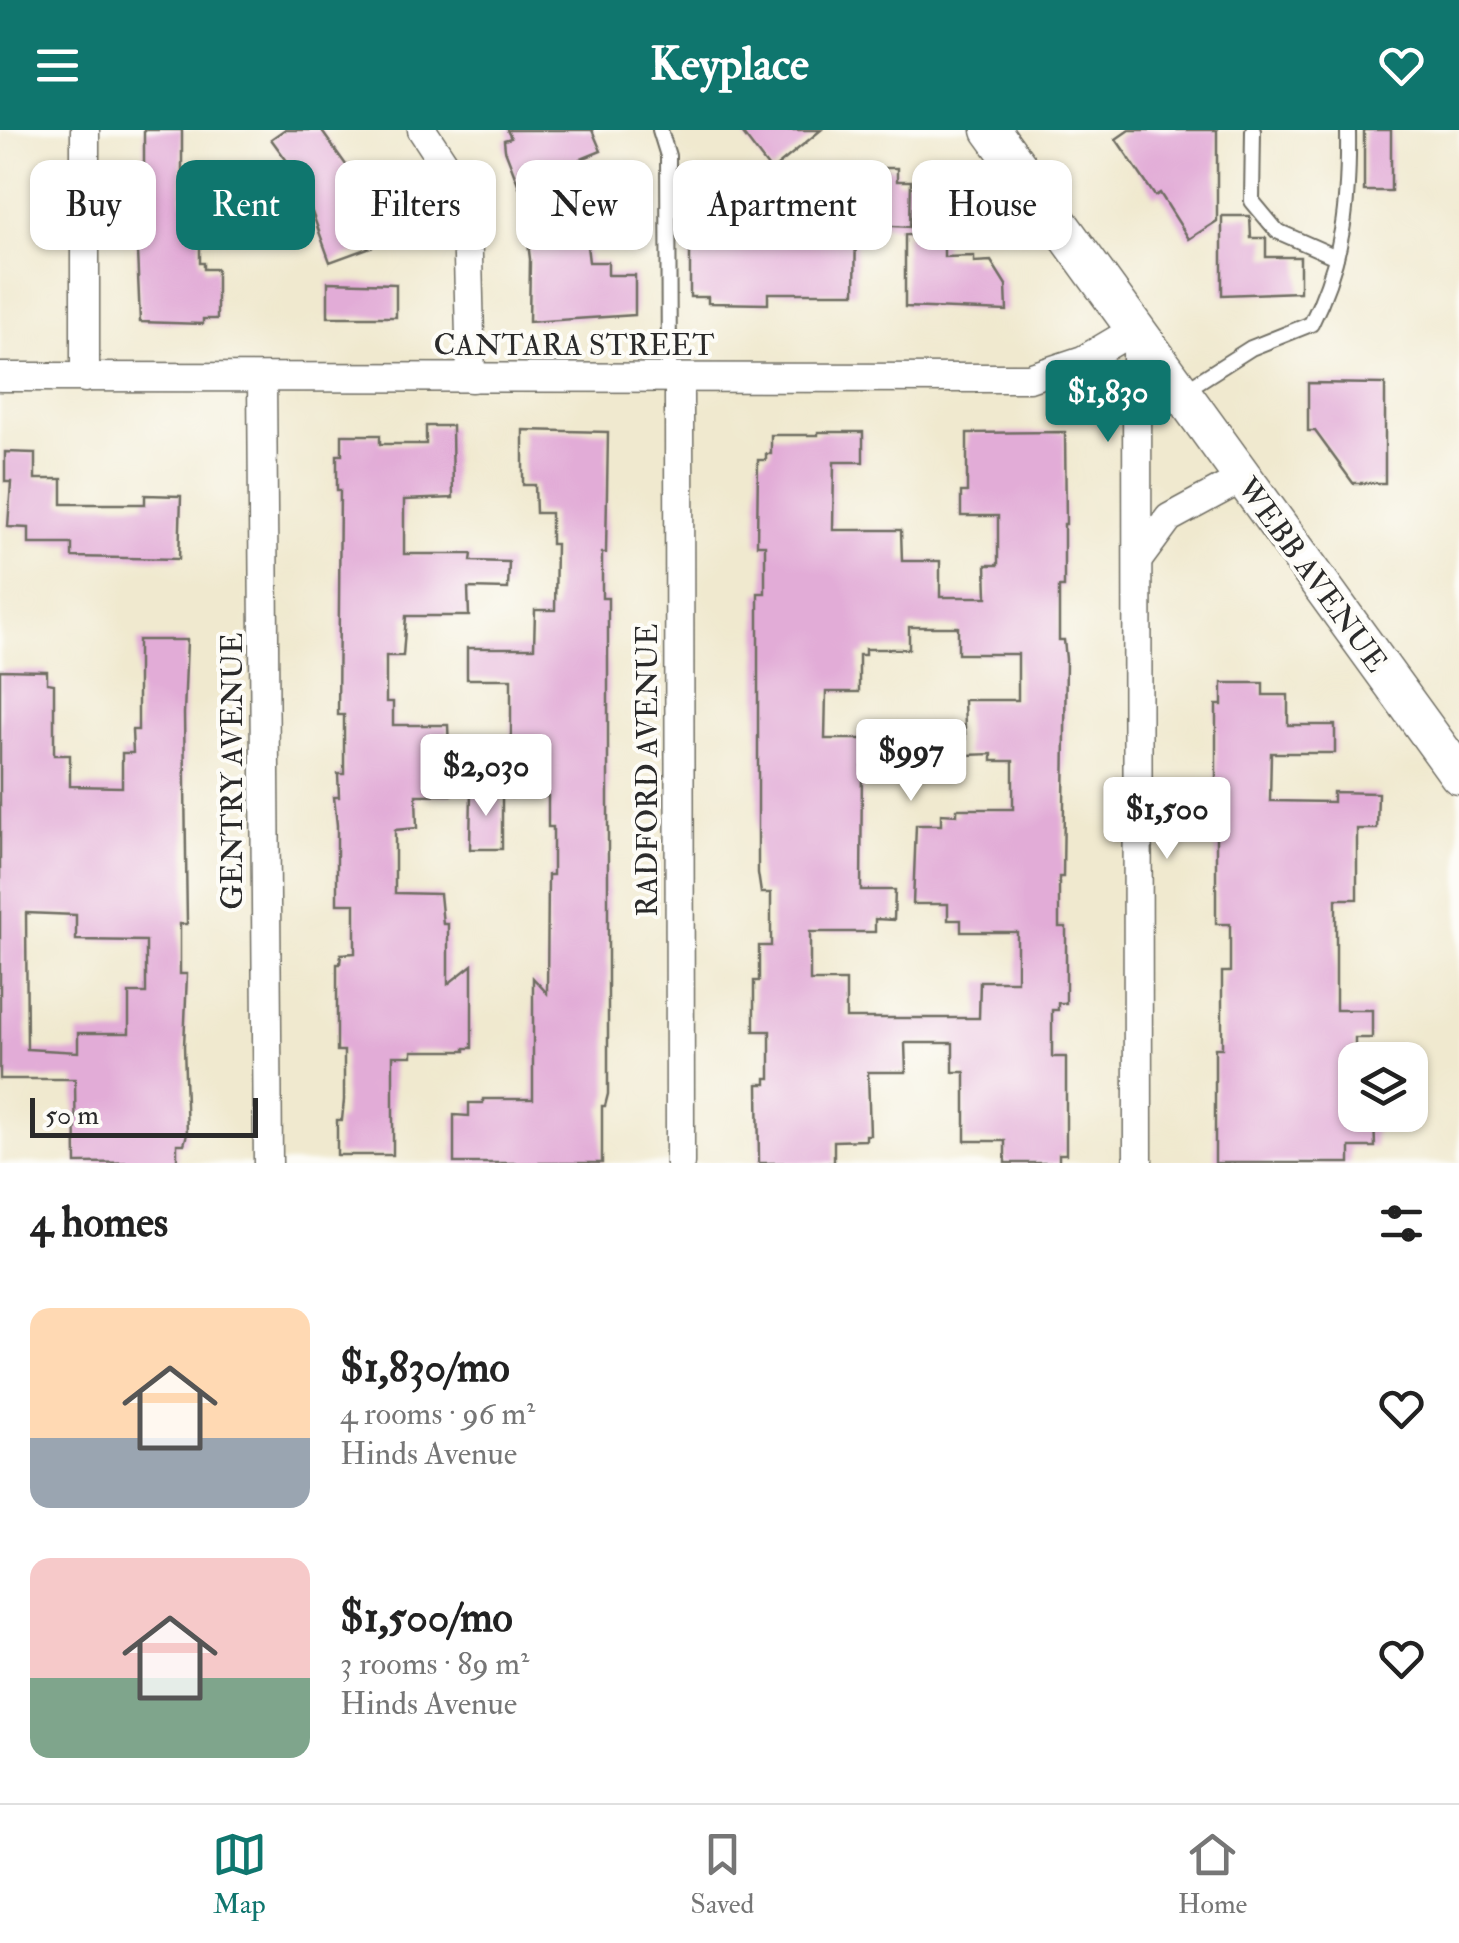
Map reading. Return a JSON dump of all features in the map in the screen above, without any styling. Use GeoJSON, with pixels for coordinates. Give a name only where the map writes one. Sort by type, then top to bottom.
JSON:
{"type":"FeatureCollection","features":[{"type":"Feature","properties":{"kind":"street"},"geometry":{"type":"LineString","coordinates":[[85,130],[85,378]]}},
{"type":"Feature","properties":{"kind":"street"},"geometry":{"type":"LineString","coordinates":[[422,130],[452,177],[467,217],[471,378]]}},
{"type":"Feature","properties":{"kind":"street","name":"WEBB AVENUE"},"geometry":{"type":"LineString","coordinates":[[991,130],[1459,775]]}},
{"type":"Feature","properties":{"kind":"street"},"geometry":{"type":"LineString","coordinates":[[1137,328],[1138,1163]]}},
{"type":"Feature","properties":{"kind":"street","name":"CANTARA STREET"},"geometry":{"type":"LineString","coordinates":[[0,377],[1028,378],[1083,360],[1137,328]]}},
{"type":"Feature","properties":{"kind":"street","name":"GENTRY AVENUE"},"geometry":{"type":"LineString","coordinates":[[262,378],[268,1163]]}},
{"type":"Feature","properties":{"kind":"street","name":"RADFORD AVENUE"},"geometry":{"type":"LineString","coordinates":[[674,378],[680,1163]]}},
{"type":"Feature","properties":{"kind":"street"},"geometry":{"type":"LineString","coordinates":[[1138,560],[1169,518],[1241,479]]}},
{"type":"Feature","properties":{"kind":"lane"},"geometry":{"type":"LineString","coordinates":[[660,130],[668,156],[674,378]]}},
{"type":"Feature","properties":{"kind":"lane"},"geometry":{"type":"LineString","coordinates":[[1253,130],[1252,202],[1277,231],[1336,258]]}},
{"type":"Feature","properties":{"kind":"lane"},"geometry":{"type":"LineString","coordinates":[[1181,392],[1251,348],[1310,324],[1330,286],[1349,196],[1348,130]]}},
{"type":"Feature","properties":{"kind":"building"},"geometry":{"type":"Polygon","coordinates":[[[144,130],[182,130],[182,160],[176,160],[176,250],[200,250],[204,269],[217,269],[217,319],[203,319],[203,324],[140,322],[137,250],[156,250],[156,160],[144,160],[144,130]]]}},
{"type":"Feature","properties":{"kind":"building"},"geometry":{"type":"Polygon","coordinates":[[[284,130],[321,130],[343,160],[335,160],[335,250],[363,250],[330,262],[315,220],[315,160],[286,160],[271,139],[284,130]]]}},
{"type":"Feature","properties":{"kind":"building"},"geometry":{"type":"Polygon","coordinates":[[[507,130],[592,130],[601,151],[579,160],[516,160],[516,178],[505,150],[504,140],[511,138],[507,130]]]}},
{"type":"Feature","properties":{"kind":"building"},"geometry":{"type":"Polygon","coordinates":[[[740,130],[821,130],[784,160],[763,160],[740,130]]]}},
{"type":"Feature","properties":{"kind":"building"},"geometry":{"type":"Polygon","coordinates":[[[1129,130],[1217,130],[1217,221],[1189,239],[1160,193],[1155,196],[1116,139],[1129,130]]]}},
{"type":"Feature","properties":{"kind":"building"},"geometry":{"type":"Polygon","coordinates":[[[1364,130],[1391,130],[1391,191],[1364,191],[1364,130]]]}},
{"type":"Feature","properties":{"kind":"building"},"geometry":{"type":"Polygon","coordinates":[[[892,168],[897,168],[897,181],[911,181],[910,227],[892,226],[892,168]]]}},
{"type":"Feature","properties":{"kind":"building"},"geometry":{"type":"Polygon","coordinates":[[[1222,216],[1250,216],[1251,238],[1266,238],[1266,257],[1300,257],[1300,292],[1222,295],[1222,216]]]}},
{"type":"Feature","properties":{"kind":"building"},"geometry":{"type":"Polygon","coordinates":[[[905,235],[912,235],[912,250],[944,250],[944,257],[974,256],[974,262],[991,261],[1006,285],[1007,311],[905,307],[905,235]]]}},
{"type":"Feature","properties":{"kind":"building"},"geometry":{"type":"Polygon","coordinates":[[[529,250],[588,250],[589,262],[608,262],[608,275],[635,275],[635,315],[529,322],[529,250]]]}},
{"type":"Feature","properties":{"kind":"building"},"geometry":{"type":"Polygon","coordinates":[[[690,250],[856,250],[855,293],[768,293],[768,304],[708,303],[708,297],[690,297],[690,250]]]}},
{"type":"Feature","properties":{"kind":"building"},"geometry":{"type":"Polygon","coordinates":[[[328,282],[396,284],[396,317],[328,317],[328,282]]]}},
{"type":"Feature","properties":{"kind":"building"},"geometry":{"type":"Polygon","coordinates":[[[1308,383],[1385,384],[1385,483],[1353,483],[1315,431],[1308,431],[1308,383]]]}},
{"type":"Feature","properties":{"kind":"building"},"geometry":{"type":"Polygon","coordinates":[[[426,426],[452,426],[453,498],[404,500],[404,554],[472,554],[471,561],[509,562],[508,589],[468,588],[469,616],[406,616],[403,656],[386,656],[386,702],[393,702],[393,725],[448,725],[451,795],[416,795],[417,828],[395,830],[395,893],[440,894],[443,924],[448,924],[448,984],[472,965],[472,1048],[412,1051],[412,1056],[393,1056],[393,1155],[337,1155],[337,1120],[342,1120],[344,1100],[344,1051],[337,1051],[337,964],[341,954],[355,953],[355,904],[337,904],[334,797],[339,797],[338,774],[344,774],[344,715],[338,715],[337,455],[342,455],[342,435],[380,435],[380,444],[426,444],[426,426]]]}},
{"type":"Feature","properties":{"kind":"building"},"geometry":{"type":"Polygon","coordinates":[[[523,430],[608,432],[602,598],[608,598],[608,1094],[602,1106],[602,1163],[454,1163],[454,1115],[469,1116],[469,1103],[483,1103],[483,1099],[533,1099],[533,978],[547,993],[548,875],[553,875],[553,827],[548,827],[548,796],[511,798],[511,679],[467,679],[467,648],[534,648],[535,610],[555,610],[556,544],[551,544],[551,513],[536,513],[535,485],[523,485],[523,430]]]}},
{"type":"Feature","properties":{"kind":"building"},"geometry":{"type":"Polygon","coordinates":[[[863,432],[863,462],[834,462],[833,530],[901,530],[902,561],[940,561],[940,597],[987,597],[986,565],[998,565],[998,516],[961,516],[961,492],[967,492],[967,433],[1065,432],[1064,587],[1059,587],[1059,640],[1064,640],[1066,659],[1059,927],[1066,927],[1066,1003],[1058,1003],[1058,1010],[1052,1010],[1052,1057],[1066,1057],[1066,1154],[1059,1154],[1059,1163],[1005,1163],[1005,1141],[965,1141],[965,1072],[953,1072],[953,1043],[905,1043],[906,1072],[868,1072],[870,1135],[866,1135],[866,1140],[834,1141],[834,1163],[759,1163],[758,1084],[766,1084],[766,1078],[770,1078],[770,1031],[754,1031],[754,981],[759,981],[759,946],[771,946],[771,893],[761,893],[758,873],[758,593],[765,593],[765,545],[757,545],[758,460],[766,460],[766,454],[771,454],[771,435],[863,432]],[[909,627],[909,649],[865,649],[865,655],[859,655],[859,692],[826,692],[825,739],[873,739],[872,767],[862,767],[861,890],[895,890],[894,920],[875,919],[875,932],[810,932],[810,981],[846,981],[846,1018],[979,1018],[980,981],[1017,981],[1017,932],[961,932],[961,920],[948,920],[948,904],[913,904],[916,825],[941,825],[941,814],[957,815],[957,809],[1013,809],[1013,761],[992,761],[992,754],[966,755],[964,700],[1018,700],[1018,654],[958,654],[958,627],[909,627]]]}},
{"type":"Feature","properties":{"kind":"building"},"geometry":{"type":"Polygon","coordinates":[[[5,452],[35,453],[35,479],[62,479],[62,504],[145,504],[145,495],[181,496],[179,559],[72,557],[72,544],[29,544],[29,528],[8,527],[11,482],[5,482],[5,452]]]}},
{"type":"Feature","properties":{"kind":"building"},"geometry":{"type":"Polygon","coordinates":[[[138,640],[187,640],[187,924],[180,924],[180,974],[187,974],[187,1134],[184,1144],[177,1144],[177,1162],[76,1163],[75,1079],[0,1079],[0,670],[47,671],[47,683],[54,684],[54,755],[70,755],[70,786],[122,787],[122,753],[133,753],[132,730],[138,730],[138,640]],[[26,913],[27,1049],[78,1052],[78,1033],[129,1033],[129,993],[146,993],[146,941],[76,940],[76,915],[26,913]]]}},
{"type":"Feature","properties":{"kind":"building"},"geometry":{"type":"Polygon","coordinates":[[[1222,683],[1263,683],[1263,695],[1288,695],[1288,725],[1335,725],[1335,753],[1271,753],[1270,801],[1333,802],[1333,792],[1378,793],[1377,829],[1357,829],[1357,899],[1336,899],[1336,1010],[1372,1010],[1372,1038],[1338,1042],[1338,1132],[1374,1132],[1375,1147],[1350,1147],[1350,1163],[1215,1163],[1215,1048],[1222,1048],[1222,972],[1230,972],[1230,924],[1216,924],[1216,705],[1222,705],[1222,683]]]}},
{"type":"Feature","properties":{"kind":"building"},"geometry":{"type":"Polygon","coordinates":[[[471,788],[502,789],[502,849],[470,849],[471,788]]]}}]}
